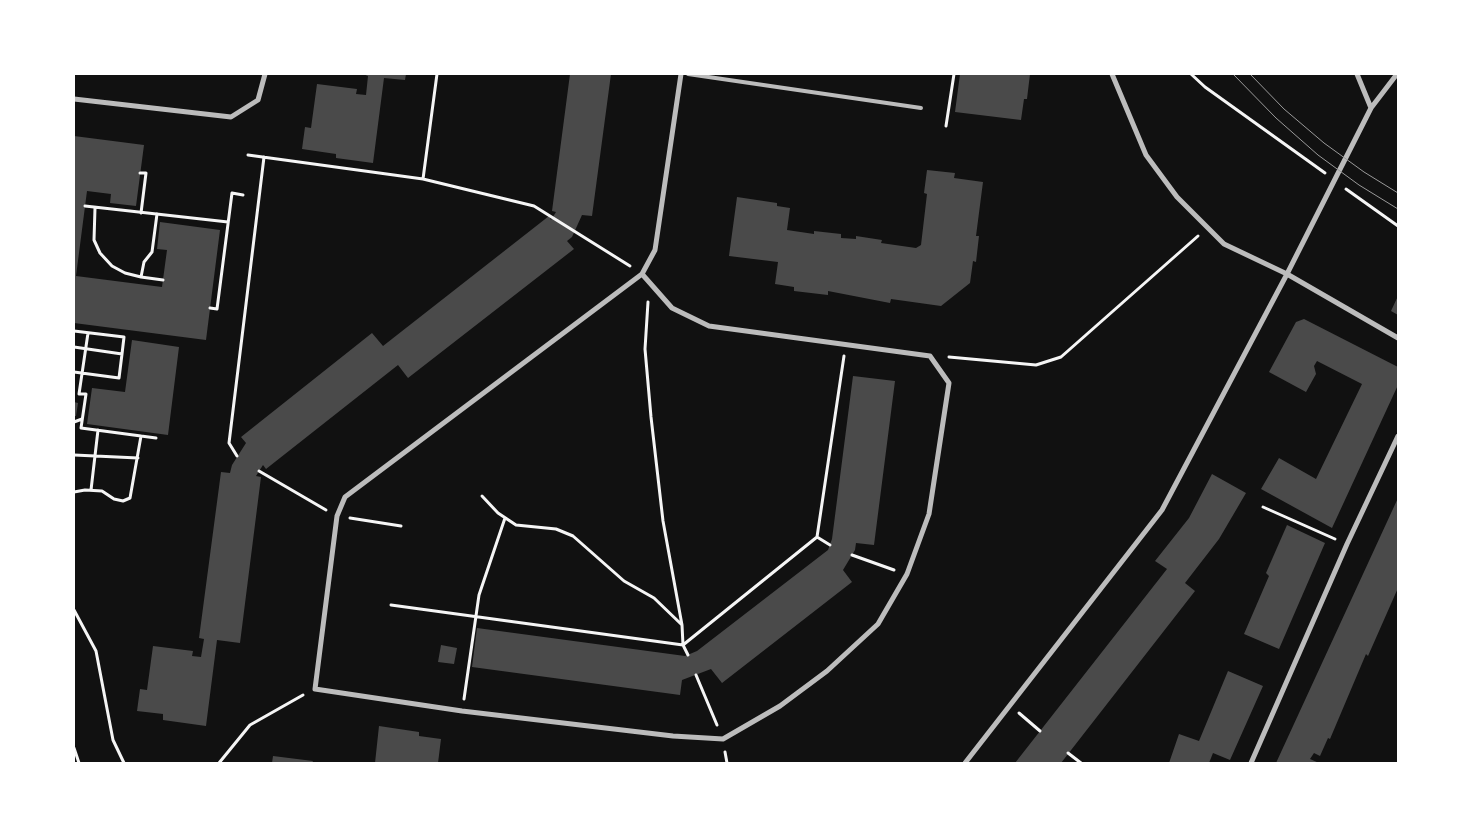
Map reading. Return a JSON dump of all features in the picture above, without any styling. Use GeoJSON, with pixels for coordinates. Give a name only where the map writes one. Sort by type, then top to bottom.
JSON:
{"type":"FeatureCollection","features":[{"type":"Feature","properties":{"kind":"street"},"geometry":{"type":"LineString","coordinates":[[74,99],[231,117],[258,100],[265,74]]}},
{"type":"Feature","properties":{"kind":"street"},"geometry":{"type":"LineString","coordinates":[[642,274],[672,308],[708,326],[930,356],[949,383],[930,514],[907,574],[878,624],[827,671],[780,706],[723,739],[673,736],[462,710],[315,689],[337,516],[345,497],[642,274],[656,250],[681,74]]}},
{"type":"Feature","properties":{"kind":"street"},"geometry":{"type":"LineString","coordinates":[[1112,74],[1146,155],[1177,197],[1224,244],[1287,274],[1398,338]]}},
{"type":"Feature","properties":{"kind":"street"},"geometry":{"type":"LineString","coordinates":[[1357,74],[1371,108]]}},
{"type":"Feature","properties":{"kind":"street"},"geometry":{"type":"LineString","coordinates":[[965,763],[1162,510],[1287,274],[1371,108],[1397,74]]}},
{"type":"Feature","properties":{"kind":"street"},"geometry":{"type":"LineString","coordinates":[[1251,763],[1347,544],[1398,436]]}},
{"type":"Feature","properties":{"kind":"lane"},"geometry":{"type":"LineString","coordinates":[[688,74],[920,108]]}},
{"type":"Feature","properties":{"kind":"path"},"geometry":{"type":"LineString","coordinates":[[423,179],[437,74]]}},
{"type":"Feature","properties":{"kind":"path"},"geometry":{"type":"LineString","coordinates":[[946,126],[954,74]]}},
{"type":"Feature","properties":{"kind":"path"},"geometry":{"type":"LineString","coordinates":[[1191,74],[1205,87],[1267,131]]}},
{"type":"Feature","properties":{"kind":"path"},"geometry":{"type":"LineString","coordinates":[[248,155],[423,179],[534,206],[642,274]]}},
{"type":"Feature","properties":{"kind":"path"},"geometry":{"type":"LineString","coordinates":[[237,456],[229,443],[264,157]]}},
{"type":"Feature","properties":{"kind":"path"},"geometry":{"type":"LineString","coordinates":[[140,173],[146,174],[141,213]]}},
{"type":"Feature","properties":{"kind":"path"},"geometry":{"type":"LineString","coordinates":[[210,308],[217,309],[232,193],[243,195]]}},
{"type":"Feature","properties":{"kind":"path"},"geometry":{"type":"LineString","coordinates":[[85,206],[228,222]]}},
{"type":"Feature","properties":{"kind":"path"},"geometry":{"type":"LineString","coordinates":[[95,208],[94,240],[100,253],[112,266],[125,273],[163,280]]}},
{"type":"Feature","properties":{"kind":"path"},"geometry":{"type":"LineString","coordinates":[[141,277],[144,262],[152,252],[157,214]]}},
{"type":"Feature","properties":{"kind":"path"},"geometry":{"type":"LineString","coordinates":[[930,356],[1036,365],[1061,357],[1207,227]]}},
{"type":"Feature","properties":{"kind":"path"},"geometry":{"type":"LineString","coordinates":[[649,281],[646,349],[651,417],[663,521],[682,625],[683,645],[688,655]]}},
{"type":"Feature","properties":{"kind":"path"},"geometry":{"type":"LineString","coordinates":[[74,331],[124,337],[119,378],[74,372]]}},
{"type":"Feature","properties":{"kind":"path"},"geometry":{"type":"LineString","coordinates":[[88,333],[79,394],[86,394],[81,428],[156,438]]}},
{"type":"Feature","properties":{"kind":"path"},"geometry":{"type":"LineString","coordinates":[[391,605],[683,645],[817,537],[845,346]]}},
{"type":"Feature","properties":{"kind":"path"},"geometry":{"type":"LineString","coordinates":[[74,347],[122,354]]}},
{"type":"Feature","properties":{"kind":"path"},"geometry":{"type":"LineString","coordinates":[[74,422],[82,420]]}},
{"type":"Feature","properties":{"kind":"path"},"geometry":{"type":"LineString","coordinates":[[91,490],[98,430]]}},
{"type":"Feature","properties":{"kind":"path"},"geometry":{"type":"LineString","coordinates":[[74,492],[102,491],[114,499],[123,501],[130,498],[141,436]]}},
{"type":"Feature","properties":{"kind":"path"},"geometry":{"type":"LineString","coordinates":[[74,455],[138,458]]}},
{"type":"Feature","properties":{"kind":"path"},"geometry":{"type":"LineString","coordinates":[[259,471],[337,516],[401,526]]}},
{"type":"Feature","properties":{"kind":"path"},"geometry":{"type":"LineString","coordinates":[[482,496],[504,518],[516,525],[556,529],[573,536],[624,581],[654,598],[682,625]]}},
{"type":"Feature","properties":{"kind":"path"},"geometry":{"type":"LineString","coordinates":[[1263,507],[1347,544]]}},
{"type":"Feature","properties":{"kind":"path"},"geometry":{"type":"LineString","coordinates":[[462,710],[474,616],[504,518]]}},
{"type":"Feature","properties":{"kind":"path"},"geometry":{"type":"LineString","coordinates":[[817,537],[830,545]]}},
{"type":"Feature","properties":{"kind":"path"},"geometry":{"type":"LineString","coordinates":[[852,555],[907,574]]}},
{"type":"Feature","properties":{"kind":"path"},"geometry":{"type":"LineString","coordinates":[[74,610],[96,651],[113,740],[124,763]]}},
{"type":"Feature","properties":{"kind":"path"},"geometry":{"type":"LineString","coordinates":[[696,675],[723,739]]}},
{"type":"Feature","properties":{"kind":"path"},"geometry":{"type":"LineString","coordinates":[[220,763],[250,725],[315,689]]}},
{"type":"Feature","properties":{"kind":"path"},"geometry":{"type":"LineString","coordinates":[[1009,705],[1040,731]]}},
{"type":"Feature","properties":{"kind":"path"},"geometry":{"type":"LineString","coordinates":[[74,748],[79,763]]}},
{"type":"Feature","properties":{"kind":"path"},"geometry":{"type":"LineString","coordinates":[[1068,753],[1081,763]]}},
{"type":"Feature","properties":{"kind":"building"},"geometry":{"type":"Polygon","coordinates":[[[363,74],[406,74],[405,80],[384,78],[373,163],[336,158],[336,154],[302,149],[305,127],[311,128],[317,84],[357,89],[356,94],[366,95],[368,76],[363,74]]]}},
{"type":"Feature","properties":{"kind":"building"},"geometry":{"type":"Polygon","coordinates":[[[570,74],[611,74],[592,216],[582,215],[572,237],[567,241],[574,249],[408,378],[398,365],[266,469],[263,465],[256,476],[261,477],[240,643],[217,640],[206,726],[163,720],[163,714],[137,711],[140,689],[147,690],[153,646],[193,651],[192,656],[201,657],[204,639],[199,638],[221,472],[230,473],[232,465],[246,443],[241,437],[372,333],[383,346],[549,216],[551,220],[556,212],[552,211],[570,74]]]}},
{"type":"Feature","properties":{"kind":"building"},"geometry":{"type":"Polygon","coordinates":[[[960,74],[1030,74],[1027,99],[1024,99],[1021,120],[955,112],[960,74]]]}},
{"type":"Feature","properties":{"kind":"building"},"geometry":{"type":"Polygon","coordinates":[[[74,136],[144,145],[136,206],[110,203],[111,194],[87,191],[76,276],[162,287],[167,250],[157,249],[160,222],[220,230],[206,340],[74,323],[74,136]]]}},
{"type":"Feature","properties":{"kind":"building"},"geometry":{"type":"Polygon","coordinates":[[[927,170],[955,173],[954,178],[983,182],[976,236],[979,236],[976,262],[973,261],[970,283],[941,306],[891,299],[890,303],[828,291],[828,295],[794,291],[794,287],[775,284],[778,262],[729,256],[737,197],[777,203],[777,206],[790,208],[787,230],[814,234],[814,231],[841,234],[841,238],[856,239],[856,236],[882,240],[881,243],[916,248],[921,245],[927,194],[924,193],[927,170]]]}},
{"type":"Feature","properties":{"kind":"building"},"geometry":{"type":"Polygon","coordinates":[[[1398,296],[1398,315],[1391,311],[1398,296]]]}},
{"type":"Feature","properties":{"kind":"building"},"geometry":{"type":"Polygon","coordinates":[[[1304,319],[1398,367],[1398,385],[1332,528],[1261,489],[1279,458],[1316,479],[1362,384],[1317,361],[1314,366],[1316,374],[1306,392],[1269,372],[1296,322],[1304,319]]]}},
{"type":"Feature","properties":{"kind":"building"},"geometry":{"type":"Polygon","coordinates":[[[132,340],[179,347],[168,435],[87,424],[92,388],[125,392],[132,340]]]}},
{"type":"Feature","properties":{"kind":"building"},"geometry":{"type":"Polygon","coordinates":[[[853,376],[895,381],[874,545],[856,543],[855,550],[843,570],[852,582],[722,683],[711,669],[682,680],[680,695],[472,667],[477,628],[685,656],[697,651],[828,550],[832,539],[853,376]]]}},
{"type":"Feature","properties":{"kind":"building"},"geometry":{"type":"Polygon","coordinates":[[[74,402],[78,403],[76,416],[74,416],[74,402]]]}},
{"type":"Feature","properties":{"kind":"building"},"geometry":{"type":"Polygon","coordinates":[[[1212,474],[1246,493],[1219,539],[1185,583],[1195,591],[1061,763],[1015,763],[1167,569],[1155,561],[1189,518],[1212,474]]]}},
{"type":"Feature","properties":{"kind":"building"},"geometry":{"type":"Polygon","coordinates":[[[1398,498],[1398,588],[1368,656],[1366,654],[1330,739],[1328,738],[1320,756],[1314,753],[1310,759],[1319,763],[1276,763],[1398,498]]]}},
{"type":"Feature","properties":{"kind":"building"},"geometry":{"type":"Polygon","coordinates":[[[1287,525],[1325,543],[1279,649],[1244,634],[1269,576],[1266,573],[1287,525]]]}},
{"type":"Feature","properties":{"kind":"building"},"geometry":{"type":"Polygon","coordinates":[[[441,645],[457,648],[454,664],[438,662],[441,645]]]}},
{"type":"Feature","properties":{"kind":"building"},"geometry":{"type":"Polygon","coordinates":[[[1228,671],[1263,686],[1230,760],[1213,753],[1209,763],[1169,763],[1179,734],[1199,741],[1228,671]]]}},
{"type":"Feature","properties":{"kind":"building"},"geometry":{"type":"Polygon","coordinates":[[[379,726],[419,732],[419,736],[441,739],[438,763],[375,763],[379,726]]]}},
{"type":"Feature","properties":{"kind":"building"},"geometry":{"type":"Polygon","coordinates":[[[273,756],[313,761],[312,763],[272,763],[273,756]]]}},
{"type":"Feature","properties":{"kind":"tram line"},"geometry":{"type":"LineString","coordinates":[[1233,74],[1276,118],[1318,155],[1359,185],[1398,209]]}},
{"type":"Feature","properties":{"kind":"tram line"},"geometry":{"type":"LineString","coordinates":[[1250,74],[1284,109],[1324,143],[1364,172],[1398,193]]}}]}
